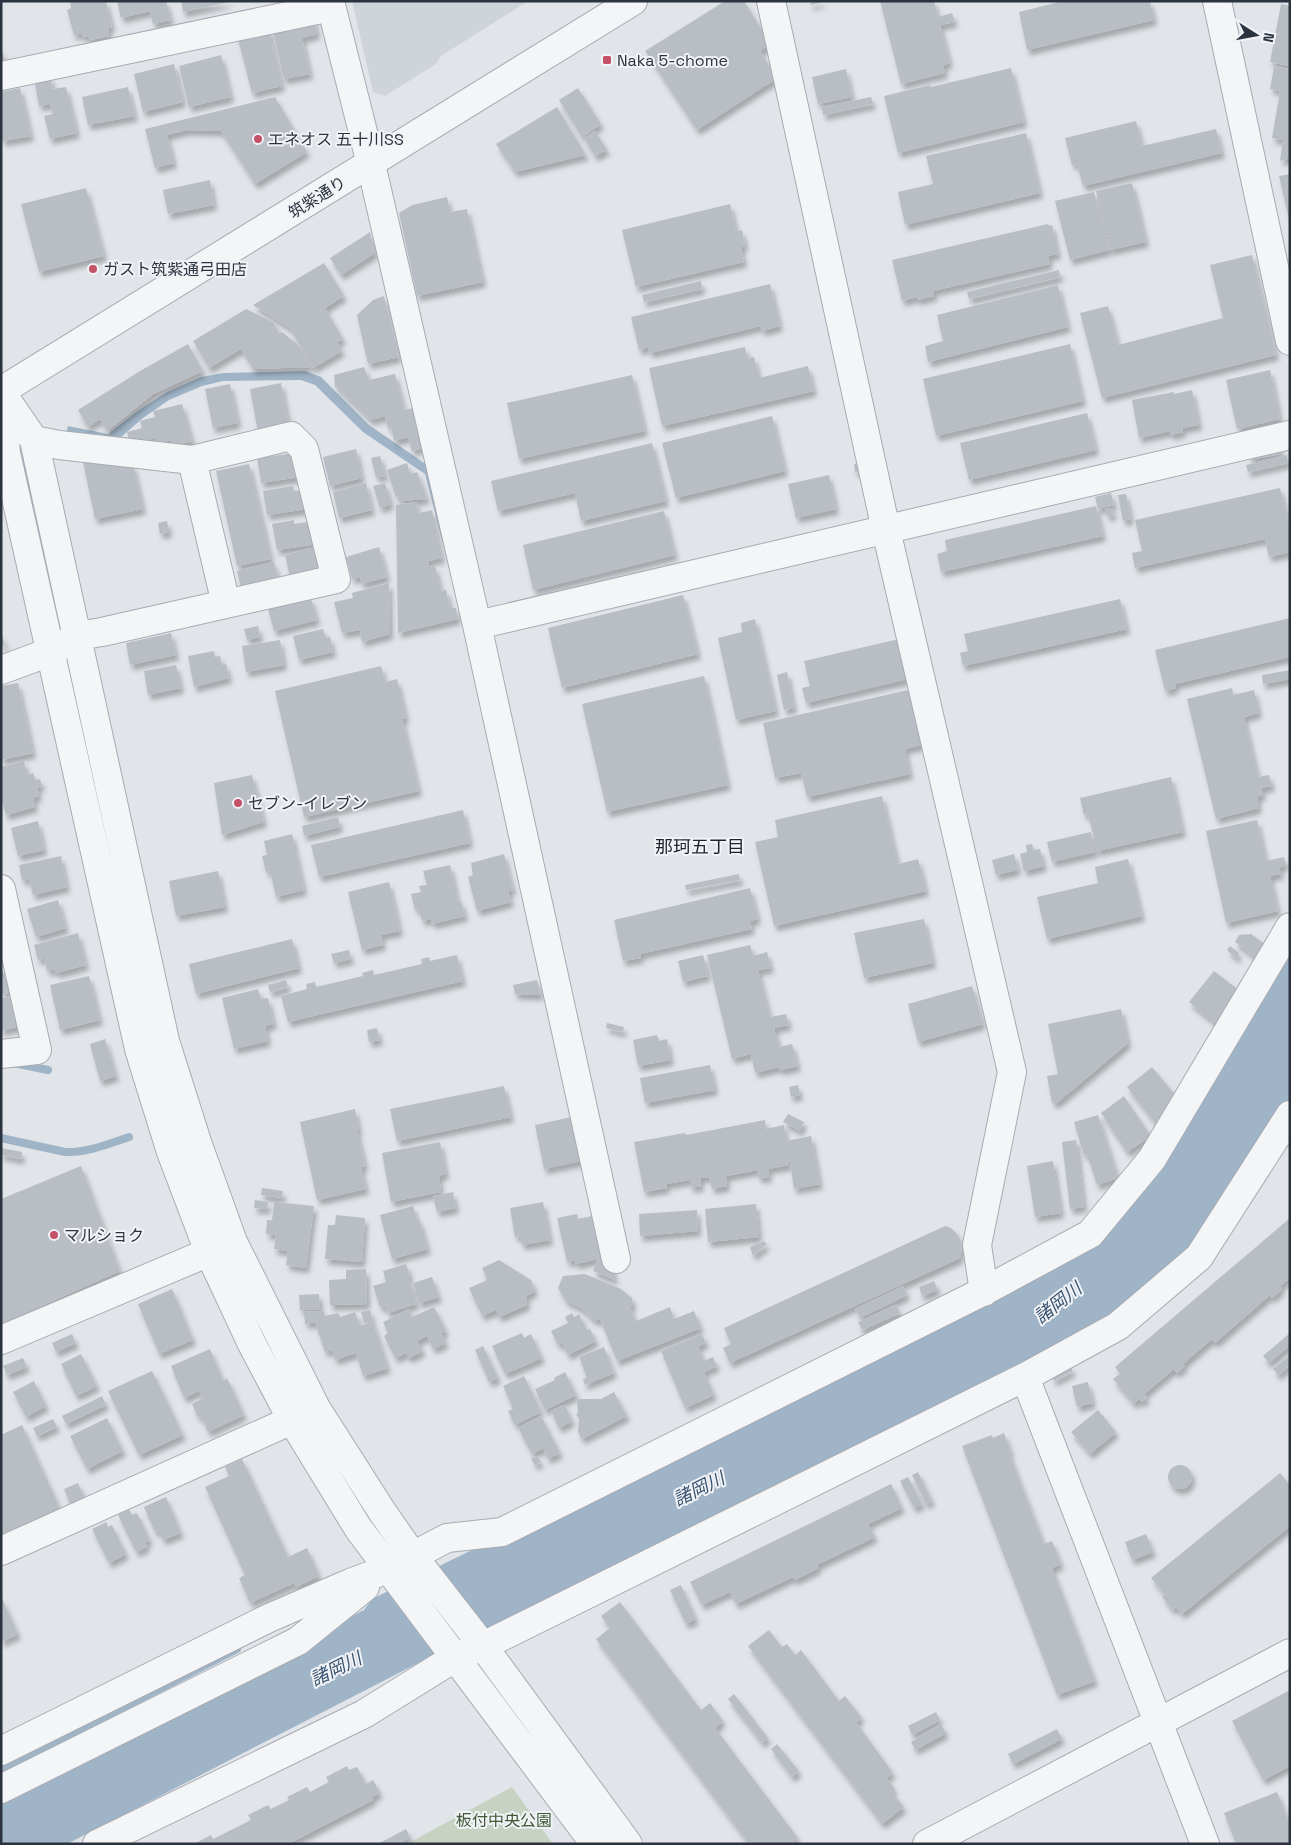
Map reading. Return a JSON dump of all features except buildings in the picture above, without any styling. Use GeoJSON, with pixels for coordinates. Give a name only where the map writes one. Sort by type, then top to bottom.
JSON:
{"type":"FeatureCollection","features":[{"type":"Feature","properties":{"kind":"street","name":"筑紫通り"},"geometry":{"type":"LineString","coordinates":[[1,393],[632,1]]}},
{"type":"Feature","properties":{"kind":"street"},"geometry":{"type":"LineString","coordinates":[[771,1],[886,530],[1012,1072],[977,1244],[984,1292]]}},
{"type":"Feature","properties":{"kind":"street"},"geometry":{"type":"LineString","coordinates":[[1218,1],[1290,341]]}},
{"type":"Feature","properties":{"kind":"street"},"geometry":{"type":"LineString","coordinates":[[1,76],[330,4],[370,164],[477,625],[616,1259]]}},
{"type":"Feature","properties":{"kind":"street"},"geometry":{"type":"LineString","coordinates":[[1,393],[34,440],[165,1041],[197,1142],[221,1247],[252,1344],[292,1420],[358,1528],[595,1844]]}},
{"type":"Feature","properties":{"kind":"street"},"geometry":{"type":"LineString","coordinates":[[1,393],[6,453],[50,652],[139,1049],[171,1152],[221,1247],[316,1408],[413,1556],[483,1646],[628,1844]]}},
{"type":"Feature","properties":{"kind":"street"},"geometry":{"type":"LineString","coordinates":[[477,625],[1290,435]]}},
{"type":"Feature","properties":{"kind":"street"},"geometry":{"type":"LineString","coordinates":[[1,670],[50,652],[78,636],[336,579],[304,449],[291,436],[192,460],[59,445],[34,440]]}},
{"type":"Feature","properties":{"kind":"street"},"geometry":{"type":"LineString","coordinates":[[192,460],[226,604]]}},
{"type":"Feature","properties":{"kind":"street"},"geometry":{"type":"LineString","coordinates":[[1,890],[37,1050],[1,1054]]}},
{"type":"Feature","properties":{"kind":"street"},"geometry":{"type":"LineString","coordinates":[[1,1751],[269,1618],[350,1583],[388,1569],[447,1538],[502,1532],[984,1292],[1090,1234],[1152,1159],[1290,927]]}},
{"type":"Feature","properties":{"kind":"street"},"geometry":{"type":"LineString","coordinates":[[97,1844],[364,1714],[451,1652],[483,1646],[1025,1377],[1118,1326],[1199,1258],[1290,1115]]}},
{"type":"Feature","properties":{"kind":"street"},"geometry":{"type":"LineString","coordinates":[[1,1340],[221,1247]]}},
{"type":"Feature","properties":{"kind":"street"},"geometry":{"type":"LineString","coordinates":[[1025,1377],[1205,1844]]}},
{"type":"Feature","properties":{"kind":"street"},"geometry":{"type":"LineString","coordinates":[[1,1551],[292,1420]]}},
{"type":"Feature","properties":{"kind":"street"},"geometry":{"type":"LineString","coordinates":[[1,1789],[298,1641],[388,1569]]}},
{"type":"Feature","properties":{"kind":"street"},"geometry":{"type":"LineString","coordinates":[[927,1844],[967,1834],[1157,1722],[1290,1653]]}},
{"type":"Feature","properties":{"kind":"shaded area"},"geometry":{"type":"Polygon","coordinates":[[[352,1],[528,1],[441,56],[436,64],[385,96],[373,92],[352,1]]]}},
{"type":"Feature","properties":{"kind":"green space","name":"板付中央公園"},"geometry":{"type":"Polygon","coordinates":[[[512,1787],[553,1844],[407,1844],[512,1787]]]}},
{"type":"Feature","properties":{"kind":"water"},"geometry":{"type":"Polygon","coordinates":[[[305,371],[321,377],[369,425],[430,467],[452,555],[446,556],[425,474],[363,432],[315,385],[301,380],[223,381],[202,386],[169,400],[143,418],[120,438],[66,434],[68,426],[108,434],[136,412],[167,392],[201,377],[224,373],[305,371]]]}},
{"type":"Feature","properties":{"kind":"water","name":"諸岡川"},"geometry":{"type":"Polygon","coordinates":[[[1290,952],[1290,1104],[1199,1242],[1088,1336],[503,1624],[424,1660],[67,1844],[1,1844],[1,1793],[364,1610],[372,1599],[474,1549],[503,1541],[1060,1266],[1083,1243],[1290,952]]]}},
{"type":"Feature","properties":{"kind":"waterway"},"geometry":{"type":"LineString","coordinates":[[13,1063],[48,1070]]}},
{"type":"Feature","properties":{"kind":"waterway"},"geometry":{"type":"LineString","coordinates":[[1,1138],[65,1152],[73,1152],[89,1150],[129,1137]]}},
{"type":"Feature","properties":{"kind":"waterway"},"geometry":{"type":"LineString","coordinates":[[1,1770],[237,1649]]}},
{"type":"Feature","properties":{"kind":"place","name":"Naka 5-chome"},"geometry":{"type":"Point","coordinates":[607,60]}},
{"type":"Feature","properties":{"kind":"place","name":"エネオス 五十川SS"},"geometry":{"type":"Point","coordinates":[258,139]}},
{"type":"Feature","properties":{"kind":"place","name":"ガスト筑紫通弓田店"},"geometry":{"type":"Point","coordinates":[93,269]}},
{"type":"Feature","properties":{"kind":"place","name":"セブン-イレブン"},"geometry":{"type":"Point","coordinates":[238,803]}},
{"type":"Feature","properties":{"kind":"place","name":"マルショク"},"geometry":{"type":"Point","coordinates":[54,1235]}},
{"type":"Feature","properties":{"kind":"district","name":"那珂五丁目"},"geometry":{"type":"Point","coordinates":[700,847]}}]}
